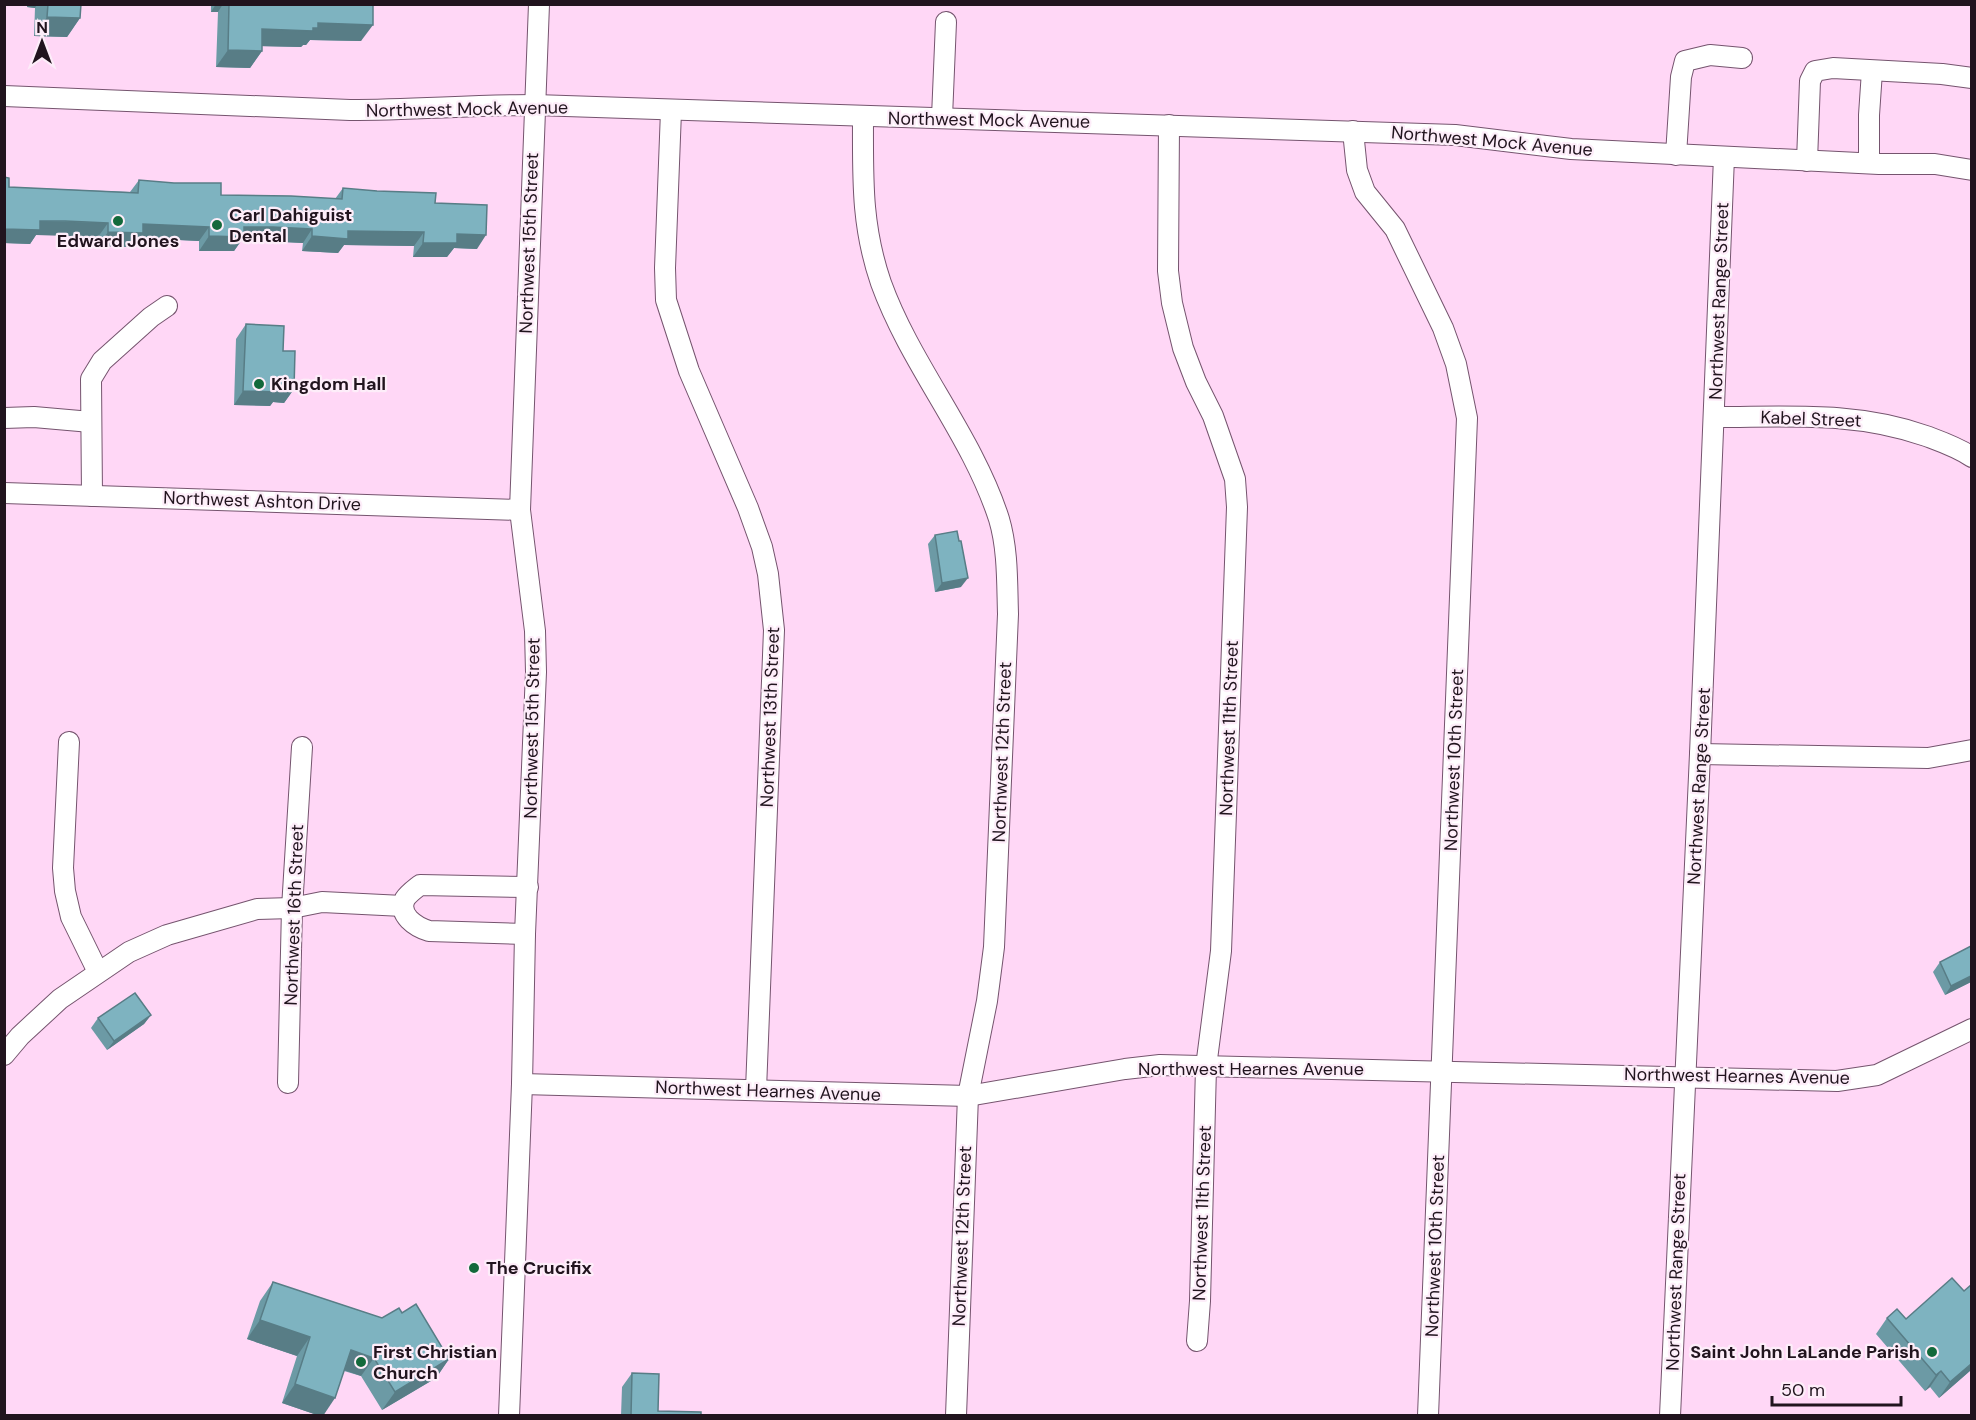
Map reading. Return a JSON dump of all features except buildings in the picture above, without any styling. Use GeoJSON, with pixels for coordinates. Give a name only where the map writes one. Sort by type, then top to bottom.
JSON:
{"type":"FeatureCollection","features":[{"type":"Feature","properties":{"kind":"street","name":"Northwest 15th Street"},"geometry":{"type":"LineString","coordinates":[[509,1416],[536,672],[534,621],[520,510],[539,4]]}},
{"type":"Feature","properties":{"kind":"street"},"geometry":{"type":"LineString","coordinates":[[942,117],[946,22]]}},
{"type":"Feature","properties":{"kind":"street"},"geometry":{"type":"LineString","coordinates":[[1676,155],[1681,77],[1685,61],[1710,56],[1742,58]]}},
{"type":"Feature","properties":{"kind":"street"},"geometry":{"type":"LineString","coordinates":[[1807,161],[1810,81],[1815,71],[1833,68],[1942,74],[1971,78]]}},
{"type":"Feature","properties":{"kind":"street"},"geometry":{"type":"LineString","coordinates":[[1869,163],[1872,71]]}},
{"type":"Feature","properties":{"kind":"street","name":"Northwest Mock Avenue"},"geometry":{"type":"LineString","coordinates":[[4,96],[350,110],[535,105],[1353,131],[1455,135],[1571,149],[1807,161],[1935,164],[1971,170]]}},
{"type":"Feature","properties":{"kind":"street","name":"Northwest 13th Street"},"geometry":{"type":"LineString","coordinates":[[671,111],[665,268],[666,300],[689,371],[748,508],[762,547],[768,574],[774,630],[756,1090]]}},
{"type":"Feature","properties":{"kind":"street","name":"Northwest 12th Street"},"geometry":{"type":"LineString","coordinates":[[863,117],[863,199],[869,239],[882,284],[900,327],[978,468],[1003,535],[1008,614],[994,947],[987,1001],[968,1096],[956,1416]]}},
{"type":"Feature","properties":{"kind":"street","name":"Northwest 11th Street"},"geometry":{"type":"LineString","coordinates":[[1168,125],[1168,271],[1172,303],[1183,348],[1196,382],[1213,416],[1235,479],[1237,507],[1221,951],[1206,1067],[1197,1341]]}},
{"type":"Feature","properties":{"kind":"street","name":"Northwest 10th Street"},"geometry":{"type":"LineString","coordinates":[[1353,131],[1357,170],[1365,192],[1395,229],[1443,328],[1456,364],[1467,418],[1428,1416]]}},
{"type":"Feature","properties":{"kind":"street","name":"Northwest Range Street"},"geometry":{"type":"LineString","coordinates":[[1670,1416],[1715,417],[1724,157]]}},
{"type":"Feature","properties":{"kind":"street"},"geometry":{"type":"LineString","coordinates":[[92,496],[92,379],[102,361],[151,317],[167,306]]}},
{"type":"Feature","properties":{"kind":"street"},"geometry":{"type":"LineString","coordinates":[[4,418],[34,417],[91,422]]}},
{"type":"Feature","properties":{"kind":"street","name":"Kabel Street"},"geometry":{"type":"LineString","coordinates":[[1715,417],[1840,417],[1877,422],[1957,447],[1971,457]]}},
{"type":"Feature","properties":{"kind":"street","name":"Northwest Ashton Drive"},"geometry":{"type":"LineString","coordinates":[[4,493],[520,510]]}},
{"type":"Feature","properties":{"kind":"street"},"geometry":{"type":"LineString","coordinates":[[69,742],[64,891],[72,917],[98,972]]}},
{"type":"Feature","properties":{"kind":"street","name":"Northwest 16th Street"},"geometry":{"type":"LineString","coordinates":[[288,1083],[292,908],[302,747]]}},
{"type":"Feature","properties":{"kind":"street"},"geometry":{"type":"LineString","coordinates":[[1700,754],[1928,758],[1971,750]]}},
{"type":"Feature","properties":{"kind":"street"},"geometry":{"type":"LineString","coordinates":[[525,934],[418,928],[407,917],[403,906],[405,897],[420,885],[528,887]]}},
{"type":"Feature","properties":{"kind":"street"},"geometry":{"type":"LineString","coordinates":[[4,1055],[20,1036],[60,999],[129,952],[167,935],[257,909],[292,908],[322,902],[403,906]]}},
{"type":"Feature","properties":{"kind":"street","name":"Northwest Hearnes Avenue"},"geometry":{"type":"LineString","coordinates":[[522,1084],[968,1096],[1160,1065],[1837,1081],[1877,1075],[1971,1029]]}},
{"type":"Feature","properties":{"kind":"place","name":"Edward Jones"},"geometry":{"type":"Point","coordinates":[118,221]}},
{"type":"Feature","properties":{"kind":"place","name":"Carl Dahiguist Dental"},"geometry":{"type":"Point","coordinates":[217,225]}},
{"type":"Feature","properties":{"kind":"place","name":"Kingdom Hall"},"geometry":{"type":"Point","coordinates":[259,384]}},
{"type":"Feature","properties":{"kind":"place","name":"The Crucifix"},"geometry":{"type":"Point","coordinates":[474,1268]}},
{"type":"Feature","properties":{"kind":"place","name":"Saint John LaLande Parish"},"geometry":{"type":"Point","coordinates":[1932,1352]}},
{"type":"Feature","properties":{"kind":"place","name":"First Christian Church"},"geometry":{"type":"Point","coordinates":[361,1362]}}]}
